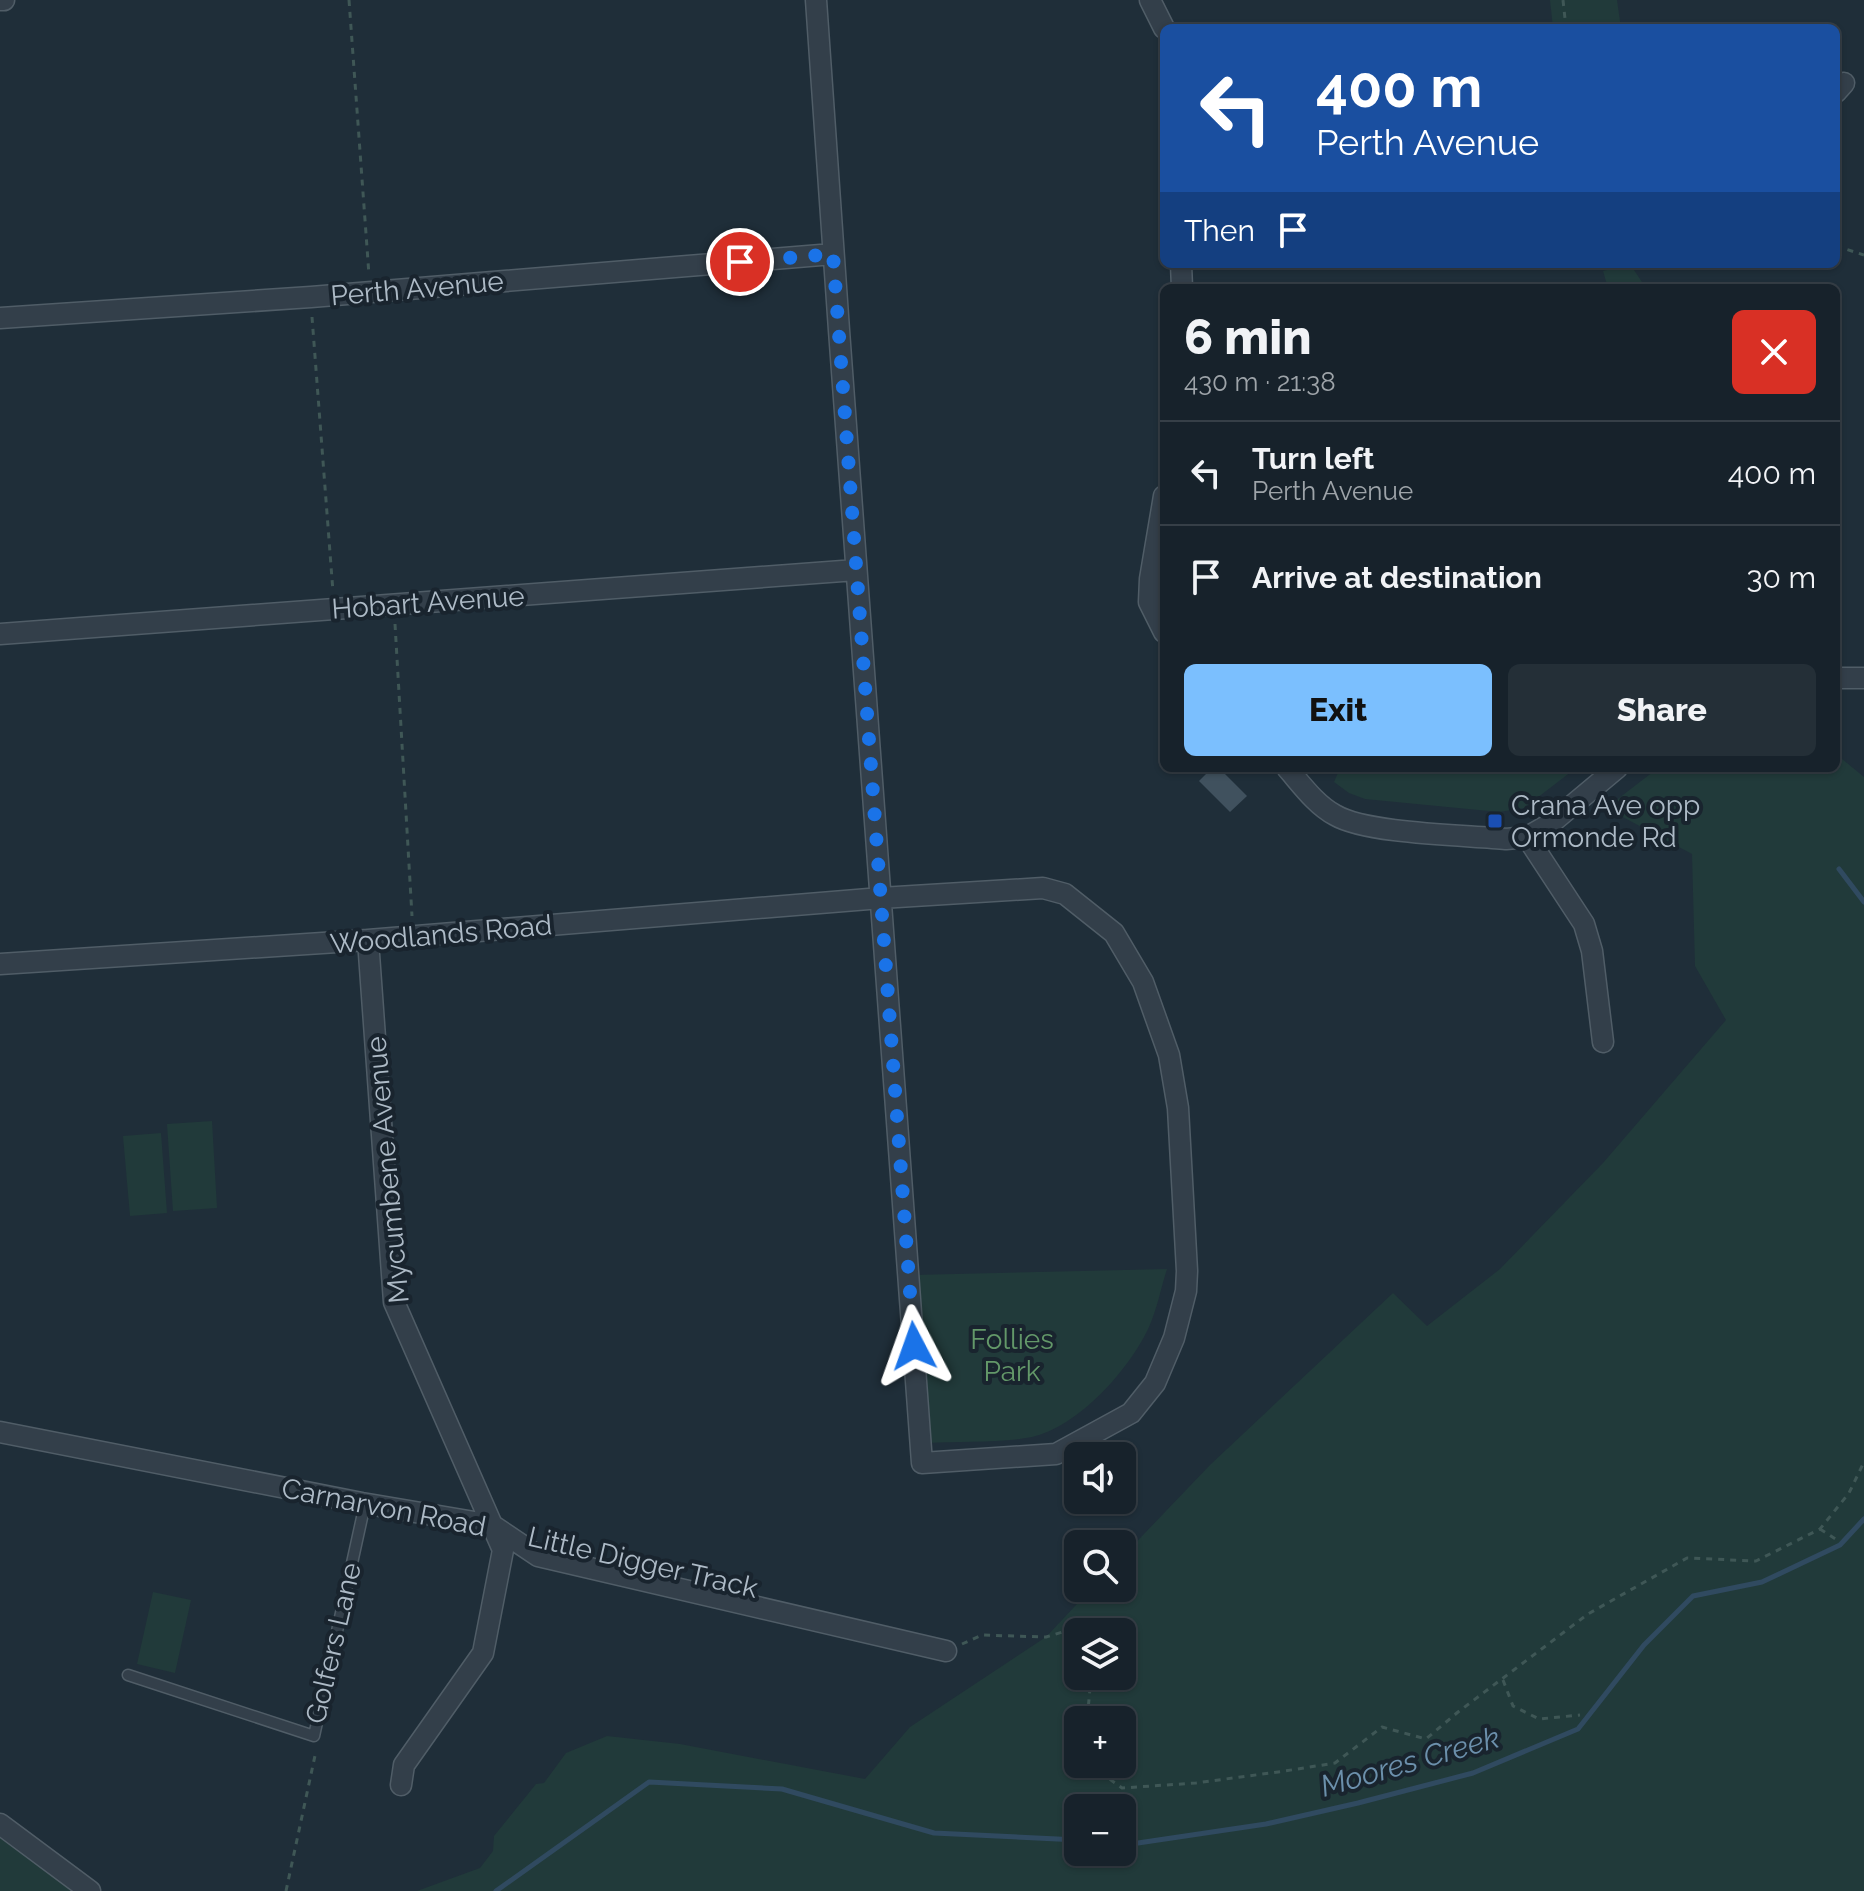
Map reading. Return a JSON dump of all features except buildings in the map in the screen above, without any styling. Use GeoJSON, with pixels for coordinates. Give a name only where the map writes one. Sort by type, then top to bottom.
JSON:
{"type":"FeatureCollection","features":[{"type":"Feature","properties":{"kind":"street"},"geometry":{"type":"LineString","coordinates":[[816,0],[881,898]]}},
{"type":"Feature","properties":{"kind":"street"},"geometry":{"type":"LineString","coordinates":[[1150,0],[1162,24]]}},
{"type":"Feature","properties":{"kind":"street","name":"Perth Avenue"},"geometry":{"type":"LineString","coordinates":[[0,318],[311,297],[833,254]]}},
{"type":"Feature","properties":{"kind":"street"},"geometry":{"type":"LineString","coordinates":[[1160,520],[1149,602],[1160,624]]}},
{"type":"Feature","properties":{"kind":"street","name":"Hobart Avenue"},"geometry":{"type":"LineString","coordinates":[[0,634],[856,570]]}},
{"type":"Feature","properties":{"kind":"street"},"geometry":{"type":"LineString","coordinates":[[1840,678],[1864,678]]}},
{"type":"Feature","properties":{"kind":"street"},"geometry":{"type":"LineString","coordinates":[[1291,772],[1335,816],[1363,826],[1516,838],[1550,824],[1612,772]]}},
{"type":"Feature","properties":{"kind":"street"},"geometry":{"type":"LineString","coordinates":[[1516,838],[1584,924],[1592,951],[1603,1042]]}},
{"type":"Feature","properties":{"kind":"street","name":"Woodlands Road"},"geometry":{"type":"LineString","coordinates":[[0,964],[368,940],[881,898],[1043,888],[1065,894],[1114,933],[1143,982],[1169,1055],[1178,1108],[1187,1271],[1186,1291],[1174,1338],[1155,1383],[1131,1413],[1056,1454],[922,1463],[881,898]]}},
{"type":"Feature","properties":{"kind":"street","name":"Mycumbene Avenue"},"geometry":{"type":"LineString","coordinates":[[368,940],[394,1302],[503,1550],[483,1653],[404,1765],[401,1785]]}},
{"type":"Feature","properties":{"kind":"street","name":"Carnarvon Road"},"geometry":{"type":"LineString","coordinates":[[0,1432],[362,1503],[492,1525],[538,1556],[946,1651]]}},
{"type":"Feature","properties":{"kind":"street"},"geometry":{"type":"LineString","coordinates":[[0,1824],[90,1891]]}},
{"type":"Feature","properties":{"kind":"lane","name":"Golfers Lane"},"geometry":{"type":"LineString","coordinates":[[128,1675],[314,1736],[363,1513],[362,1503]]}},
{"type":"Feature","properties":{"kind":"path"},"geometry":{"type":"LineString","coordinates":[[349,0],[370,292]]}},
{"type":"Feature","properties":{"kind":"path"},"geometry":{"type":"LineString","coordinates":[[1563,0],[1566,24]]}},
{"type":"Feature","properties":{"kind":"path"},"geometry":{"type":"LineString","coordinates":[[1840,247],[1864,255]]}},
{"type":"Feature","properties":{"kind":"path"},"geometry":{"type":"LineString","coordinates":[[311,297],[334,609]]}},
{"type":"Feature","properties":{"kind":"path"},"geometry":{"type":"LineString","coordinates":[[394,604],[413,936]]}},
{"type":"Feature","properties":{"kind":"path"},"geometry":{"type":"LineString","coordinates":[[1108,1778],[1122,1788],[1196,1783],[1335,1763],[1382,1727],[1426,1739],[1588,1614],[1687,1558],[1756,1561],[1820,1529],[1849,1493],[1864,1462]]}},
{"type":"Feature","properties":{"kind":"path"},"geometry":{"type":"LineString","coordinates":[[1820,1529],[1837,1540]]}},
{"type":"Feature","properties":{"kind":"path"},"geometry":{"type":"LineString","coordinates":[[946,1651],[982,1635],[1046,1637],[1064,1632]]}},
{"type":"Feature","properties":{"kind":"path"},"geometry":{"type":"LineString","coordinates":[[1503,1680],[1513,1706],[1539,1719],[1580,1715]]}},
{"type":"Feature","properties":{"kind":"path"},"geometry":{"type":"LineString","coordinates":[[286,1891],[318,1741]]}},
{"type":"Feature","properties":{"kind":"green space"},"geometry":{"type":"Polygon","coordinates":[[[1550,0],[1617,0],[1620,24],[1553,24],[1550,0]]]}},
{"type":"Feature","properties":{"kind":"green space"},"geometry":{"type":"Polygon","coordinates":[[[1633,268],[1643,284],[1607,284],[1603,271],[1633,268]]]}},
{"type":"Feature","properties":{"kind":"green space"},"geometry":{"type":"Polygon","coordinates":[[[1840,757],[1864,777],[1864,1891],[417,1891],[480,1868],[493,1851],[494,1836],[536,1784],[544,1783],[566,1753],[607,1736],[680,1744],[865,1779],[910,1727],[1046,1637],[1079,1602],[1136,1602],[1136,1542],[1210,1465],[1393,1293],[1427,1326],[1500,1269],[1603,1163],[1726,1020],[1695,966],[1692,854],[1606,808],[1653,772],[1840,772],[1840,757]]]}},
{"type":"Feature","properties":{"kind":"green space"},"geometry":{"type":"Polygon","coordinates":[[[1338,772],[1571,772],[1524,808],[1499,812],[1365,799],[1349,793],[1334,782],[1338,772]]]}},
{"type":"Feature","properties":{"kind":"green space"},"geometry":{"type":"Polygon","coordinates":[[[212,1121],[217,1208],[173,1211],[167,1124],[212,1121]]]}},
{"type":"Feature","properties":{"kind":"green space"},"geometry":{"type":"Polygon","coordinates":[[[161,1133],[167,1213],[130,1216],[123,1136],[161,1133]]]}},
{"type":"Feature","properties":{"kind":"green space","name":"Follies Park"},"geometry":{"type":"Polygon","coordinates":[[[1167,1269],[1152,1320],[1140,1344],[1116,1378],[1084,1409],[1050,1431],[1032,1437],[928,1443],[913,1275],[1167,1269]]]}},
{"type":"Feature","properties":{"kind":"green space"},"geometry":{"type":"Polygon","coordinates":[[[153,1592],[191,1600],[175,1673],[137,1664],[153,1592]]]}},
{"type":"Feature","properties":{"kind":"green space"},"geometry":{"type":"Polygon","coordinates":[[[0,1835],[78,1891],[0,1891],[0,1835]]]}},
{"type":"Feature","properties":{"kind":"waterway"},"geometry":{"type":"LineString","coordinates":[[1839,869],[1864,902]]}},
{"type":"Feature","properties":{"kind":"waterway","name":"Moores Creek"},"geometry":{"type":"LineString","coordinates":[[1136,1843],[1266,1824],[1358,1803],[1473,1773],[1578,1729],[1644,1645],[1693,1596],[1762,1582],[1840,1545],[1864,1519]]}},
{"type":"Feature","properties":{"kind":"waterway","name":"Moores Creek"},"geometry":{"type":"LineString","coordinates":[[496,1891],[649,1782],[782,1789],[934,1833],[1064,1839]]}},
{"type":"Feature","properties":{"kind":"place","name":"Crana Ave opp Ormonde Rd"},"geometry":{"type":"Point","coordinates":[1495,821]}},
{"type":"Feature","properties":{"kind":"route"},"geometry":{"type":"LineString","coordinates":[[740,262],[833,254],[914,1346]]}}]}
